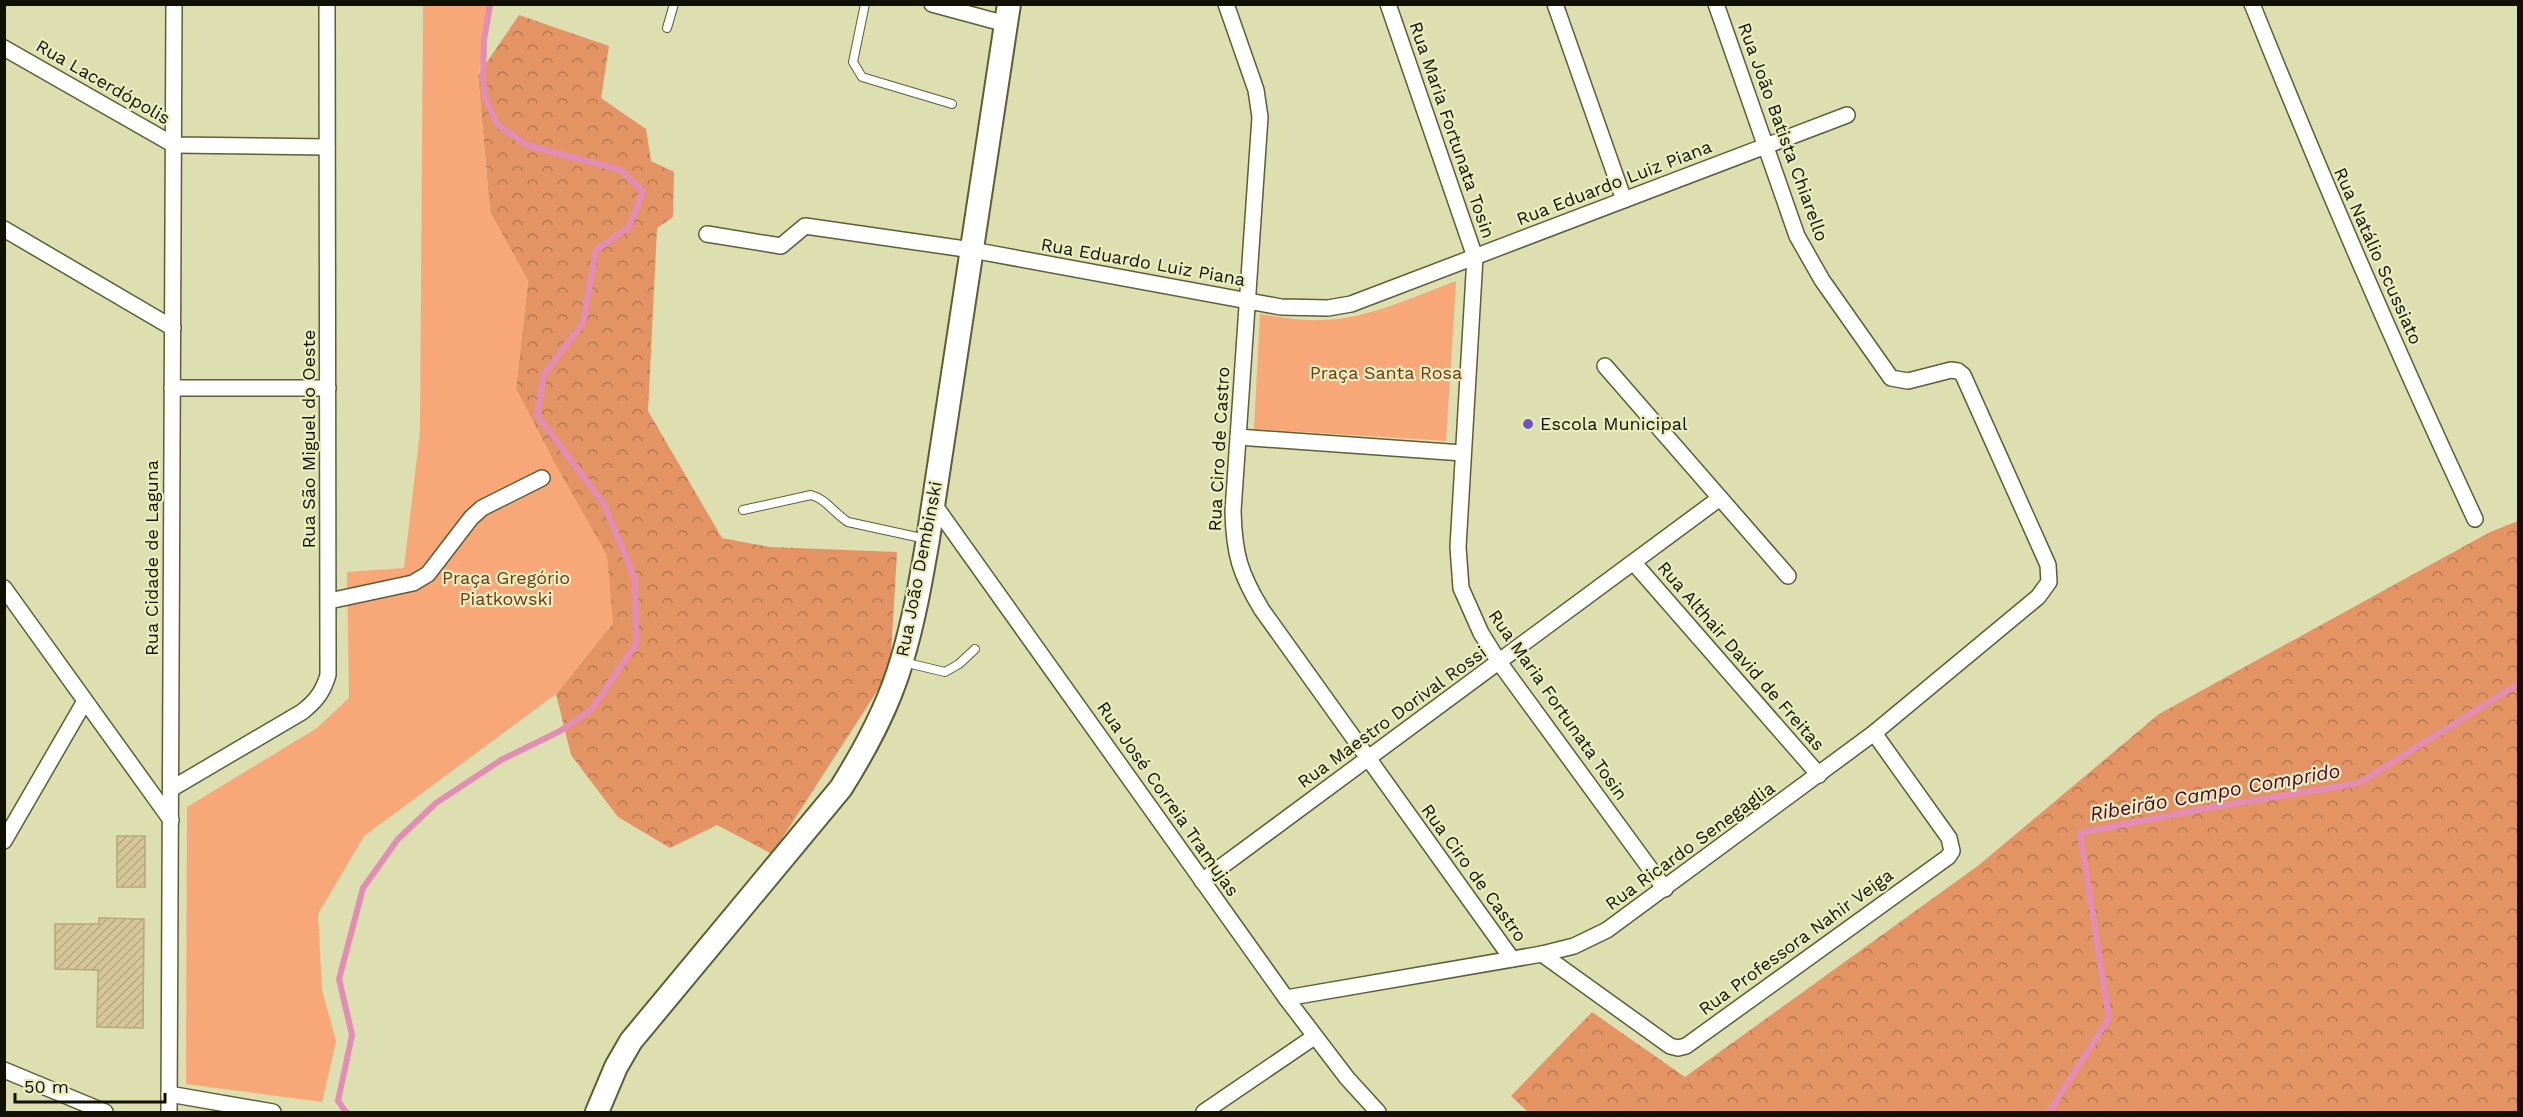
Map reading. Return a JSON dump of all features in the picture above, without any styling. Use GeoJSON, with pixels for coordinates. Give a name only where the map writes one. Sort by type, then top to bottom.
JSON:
{"type":"FeatureCollection","features":[{"type":"Feature","properties":{"kind":"main road","name":"Rua João Dembinski"},"geometry":{"type":"LineString","coordinates":[[597,1113],[615,1068],[631,1041],[841,788],[883,711],[902,662],[912,625],[928,539],[1008,14]]}},
{"type":"Feature","properties":{"kind":"street","name":"Rua Cidade de Laguna"},"geometry":{"type":"LineString","coordinates":[[169,1113],[174,4]]}},
{"type":"Feature","properties":{"kind":"street","name":"Rua São Miguel do Oeste"},"geometry":{"type":"LineString","coordinates":[[171,789],[292,718],[315,702],[324,690],[328,675],[327,4]]}},
{"type":"Feature","properties":{"kind":"street"},"geometry":{"type":"LineString","coordinates":[[932,4],[1008,14]]}},
{"type":"Feature","properties":{"kind":"street","name":"Rua Maria Fortunata Tosin"},"geometry":{"type":"LineString","coordinates":[[1388,4],[1475,257],[1458,548],[1461,588],[1473,619],[1499,662],[1665,889]]}},
{"type":"Feature","properties":{"kind":"street"},"geometry":{"type":"LineString","coordinates":[[1555,4],[1624,200]]}},
{"type":"Feature","properties":{"kind":"street","name":"Rua João Batista Chiarello"},"geometry":{"type":"LineString","coordinates":[[1716,4],[1788,213],[1808,258],[1890,378],[1908,381],[1951,370],[1958,371],[1968,381],[2048,565],[2049,582]]}},
{"type":"Feature","properties":{"kind":"street","name":"Rua Natálio Scussiato"},"geometry":{"type":"LineString","coordinates":[[2252,4],[2328,192],[2475,519]]}},
{"type":"Feature","properties":{"kind":"street","name":"Rua Ciro de Castro"},"geometry":{"type":"LineString","coordinates":[[1226,5],[1256,90],[1260,111],[1233,512],[1237,561],[1248,587],[1262,610],[1512,959]]}},
{"type":"Feature","properties":{"kind":"street","name":"Rua Lacerdópolis"},"geometry":{"type":"LineString","coordinates":[[4,48],[174,145],[327,147]]}},
{"type":"Feature","properties":{"kind":"street","name":"Rua Eduardo Luiz Piana"},"geometry":{"type":"LineString","coordinates":[[707,234],[781,246],[805,226],[972,250],[1303,309],[1351,304],[1847,115]]}},
{"type":"Feature","properties":{"kind":"street"},"geometry":{"type":"LineString","coordinates":[[5,231],[172,328]]}},
{"type":"Feature","properties":{"kind":"street"},"geometry":{"type":"LineString","coordinates":[[1605,366],[1788,576]]}},
{"type":"Feature","properties":{"kind":"street"},"geometry":{"type":"LineString","coordinates":[[172,388],[328,388]]}},
{"type":"Feature","properties":{"kind":"street"},"geometry":{"type":"LineString","coordinates":[[1238,437],[1463,453]]}},
{"type":"Feature","properties":{"kind":"street"},"geometry":{"type":"LineString","coordinates":[[329,601],[413,583],[428,574],[471,518],[482,508],[542,478]]}},
{"type":"Feature","properties":{"kind":"street","name":"Rua Maestro Dorival Rossi"},"geometry":{"type":"LineString","coordinates":[[1202,881],[1720,498]]}},
{"type":"Feature","properties":{"kind":"street","name":"Rua José Correia Tramujas"},"geometry":{"type":"LineString","coordinates":[[933,503],[1314,1037],[1377,1113]]}},
{"type":"Feature","properties":{"kind":"street","name":"Rua Althair David de Freitas"},"geometry":{"type":"LineString","coordinates":[[1634,562],[1819,775]]}},
{"type":"Feature","properties":{"kind":"street","name":"Rua Ricardo Senegaglia"},"geometry":{"type":"LineString","coordinates":[[1286,998],[1542,954],[1592,939],[1665,889],[1875,733],[2038,597],[2049,582]]}},
{"type":"Feature","properties":{"kind":"street"},"geometry":{"type":"LineString","coordinates":[[4,588],[171,820]]}},
{"type":"Feature","properties":{"kind":"street"},"geometry":{"type":"LineString","coordinates":[[4,841],[86,701]]}},
{"type":"Feature","properties":{"kind":"street","name":"Rua Professora Nahir Veiga"},"geometry":{"type":"LineString","coordinates":[[1542,954],[1670,1046],[1678,1048],[1686,1046],[1952,851],[1950,838],[1875,733]]}},
{"type":"Feature","properties":{"kind":"street"},"geometry":{"type":"LineString","coordinates":[[1204,1113],[1314,1037]]}},
{"type":"Feature","properties":{"kind":"street"},"geometry":{"type":"LineString","coordinates":[[4,1070],[105,1113]]}},
{"type":"Feature","properties":{"kind":"street"},"geometry":{"type":"LineString","coordinates":[[169,1094],[273,1113]]}},
{"type":"Feature","properties":{"kind":"lane"},"geometry":{"type":"LineString","coordinates":[[667,28],[674,4]]}},
{"type":"Feature","properties":{"kind":"lane"},"geometry":{"type":"LineString","coordinates":[[865,4],[853,62],[862,77],[952,104]]}},
{"type":"Feature","properties":{"kind":"lane"},"geometry":{"type":"LineString","coordinates":[[743,510],[811,495],[821,497],[838,516],[848,522],[928,539]]}},
{"type":"Feature","properties":{"kind":"lane"},"geometry":{"type":"LineString","coordinates":[[902,662],[945,672],[959,664],[975,649]]}},
{"type":"Feature","properties":{"kind":"green space","name":"Praça Gregório Piatkowski"},"geometry":{"type":"Polygon","coordinates":[[[423,5],[493,5],[478,75],[490,212],[528,281],[516,389],[607,555],[613,623],[556,694],[364,836],[318,914],[322,990],[336,1041],[322,1102],[186,1084],[187,807],[317,728],[349,698],[347,572],[404,568],[420,431],[423,5]]]}},
{"type":"Feature","properties":{"kind":"green space"},"geometry":{"type":"Polygon","coordinates":[[[519,15],[609,46],[601,98],[646,129],[651,161],[674,172],[673,217],[657,228],[648,411],[722,538],[770,547],[897,552],[890,671],[772,854],[717,825],[670,848],[618,817],[571,755],[556,694],[613,623],[551,456],[516,389],[528,281],[490,212],[478,75],[519,15]]]}},
{"type":"Feature","properties":{"kind":"green space","name":"Praça Santa Rosa"},"geometry":{"type":"Polygon","coordinates":[[[1456,281],[1446,441],[1254,429],[1260,314],[1306,320],[1338,319],[1372,312],[1456,281]]]}},
{"type":"Feature","properties":{"kind":"green space"},"geometry":{"type":"Polygon","coordinates":[[[2518,521],[2518,1112],[1528,1112],[1511,1096],[1592,1012],[1685,1077],[1979,865],[2159,714],[2490,532],[2518,521]]]}},
{"type":"Feature","properties":{"kind":"building"},"geometry":{"type":"Polygon","coordinates":[[[117,836],[145,836],[145,887],[117,887],[117,836]]]}},
{"type":"Feature","properties":{"kind":"building"},"geometry":{"type":"Polygon","coordinates":[[[99,918],[144,919],[143,1028],[97,1027],[98,970],[55,969],[55,924],[99,924],[99,918]]]}},
{"type":"Feature","properties":{"kind":"waterway"},"geometry":{"type":"LineString","coordinates":[[346,1112],[338,1101],[352,1035],[339,979],[363,888],[398,839],[436,803],[501,760],[560,731],[591,710],[636,644],[635,579],[604,504],[537,415],[544,374],[583,323],[596,250],[629,227],[643,191],[621,170],[526,145],[497,124],[485,97],[483,77],[484,40],[490,4]]}},
{"type":"Feature","properties":{"kind":"waterway","name":"Ribeirão Campo Comprido"},"geometry":{"type":"LineString","coordinates":[[2049,1112],[2109,1018],[2080,833],[2213,807],[2359,783],[2518,684]]}},
{"type":"Feature","properties":{"kind":"place","name":"Escola Municipal"},"geometry":{"type":"Point","coordinates":[1528,424]}}]}
